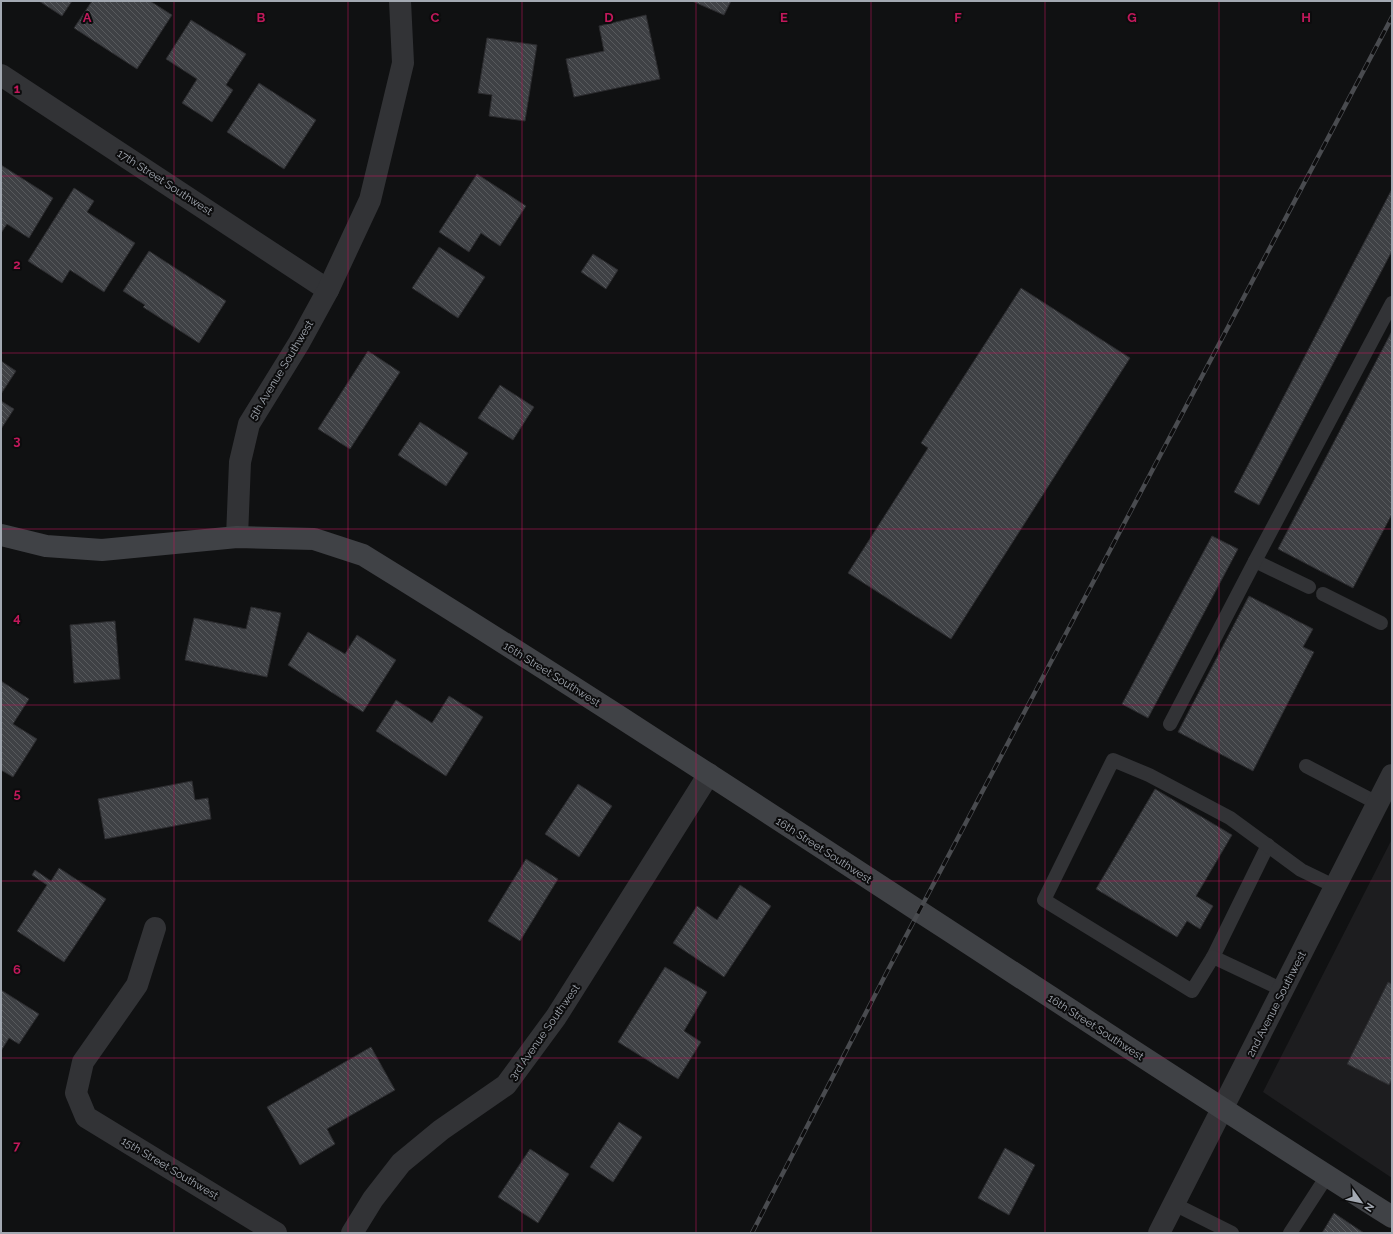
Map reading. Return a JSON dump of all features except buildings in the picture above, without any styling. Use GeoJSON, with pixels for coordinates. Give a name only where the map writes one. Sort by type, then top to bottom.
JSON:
{"type":"FeatureCollection","features":[{"type":"Feature","properties":{"kind":"main road"},"geometry":{"type":"LineString","coordinates":[[3,539],[46,546],[102,550],[237,537]]}},
{"type":"Feature","properties":{"kind":"main road","name":"16th Street Southwest"},"geometry":{"type":"LineString","coordinates":[[237,537],[314,539],[363,554],[709,774],[1222,1109],[1392,1217]]}},
{"type":"Feature","properties":{"kind":"street","name":"5th Avenue Southwest"},"geometry":{"type":"LineString","coordinates":[[237,537],[240,462],[249,424],[299,343],[328,290],[370,200],[403,63],[400,1]]}},
{"type":"Feature","properties":{"kind":"street","name":"17th Street Southwest"},"geometry":{"type":"LineString","coordinates":[[1,75],[328,290]]}},
{"type":"Feature","properties":{"kind":"street","name":"3rd Avenue Southwest"},"geometry":{"type":"LineString","coordinates":[[352,1233],[373,1199],[401,1163],[441,1130],[506,1085],[556,1017],[709,774]]}},
{"type":"Feature","properties":{"kind":"street","name":"2nd Avenue Southwest"},"geometry":{"type":"LineString","coordinates":[[1159,1233],[1336,887],[1392,774]]}},
{"type":"Feature","properties":{"kind":"street","name":"15th Street Southwest"},"geometry":{"type":"LineString","coordinates":[[155,928],[137,985],[83,1062],[76,1093],[86,1117],[276,1233]]}},
{"type":"Feature","properties":{"kind":"lane"},"geometry":{"type":"LineString","coordinates":[[1170,724],[1392,303]]}},
{"type":"Feature","properties":{"kind":"lane"},"geometry":{"type":"LineString","coordinates":[[1255,561],[1309,587]]}},
{"type":"Feature","properties":{"kind":"lane"},"geometry":{"type":"LineString","coordinates":[[1323,594],[1381,623]]}},
{"type":"Feature","properties":{"kind":"lane"},"geometry":{"type":"LineString","coordinates":[[1268,846],[1213,957],[1192,991],[1044,900],[1113,760],[1149,775],[1230,818],[1301,870],[1336,887]]}},
{"type":"Feature","properties":{"kind":"lane"},"geometry":{"type":"LineString","coordinates":[[1306,766],[1377,803]]}},
{"type":"Feature","properties":{"kind":"lane"},"geometry":{"type":"LineString","coordinates":[[1213,957],[1283,990]]}},
{"type":"Feature","properties":{"kind":"lane"},"geometry":{"type":"LineString","coordinates":[[1291,1233],[1327,1176]]}},
{"type":"Feature","properties":{"kind":"lane"},"geometry":{"type":"LineString","coordinates":[[1174,1204],[1232,1233]]}},
{"type":"Feature","properties":{"kind":"shaded area"},"geometry":{"type":"Polygon","coordinates":[[[1392,839],[1392,1178],[1263,1092],[1392,839]]]}},
{"type":"Feature","properties":{"kind":"railway"},"geometry":{"type":"LineString","coordinates":[[752,1233],[888,970],[1392,17]]}}]}
